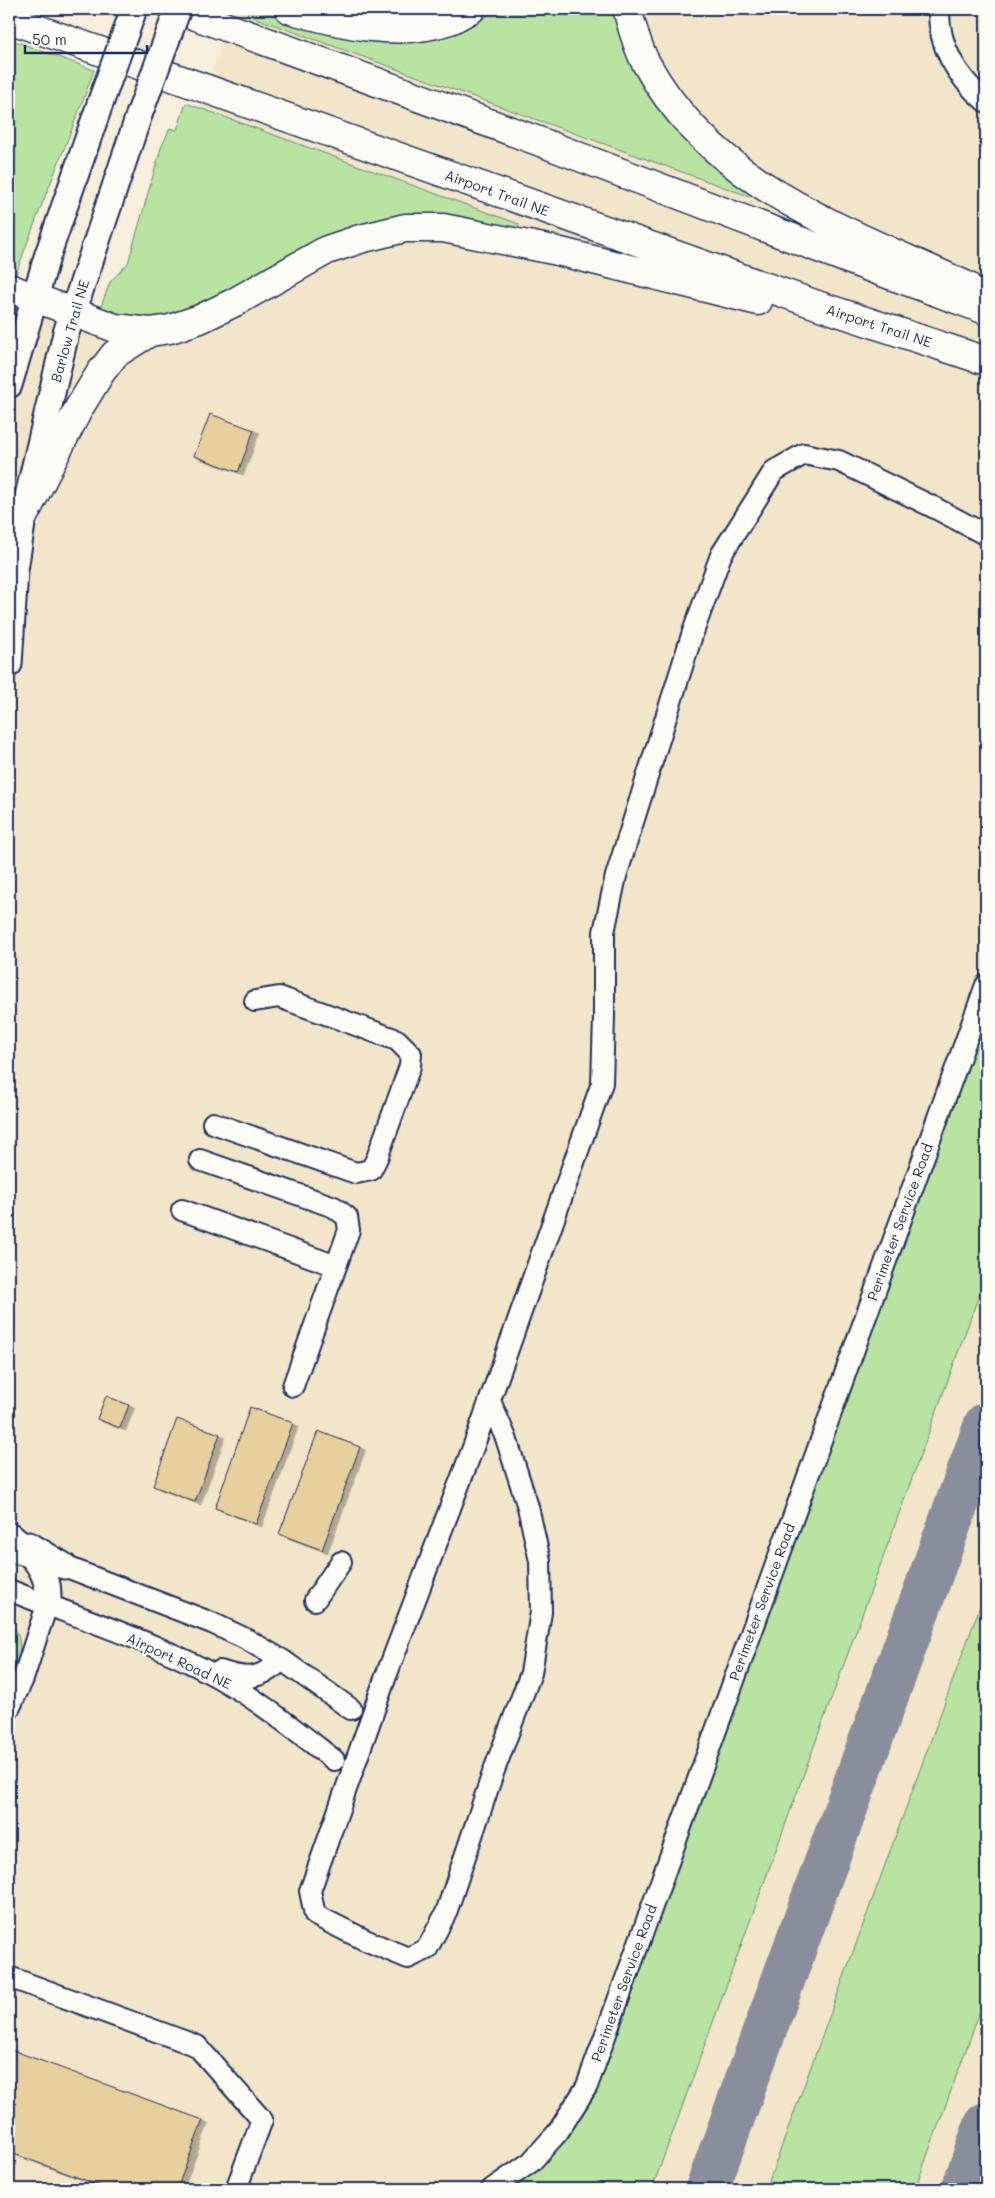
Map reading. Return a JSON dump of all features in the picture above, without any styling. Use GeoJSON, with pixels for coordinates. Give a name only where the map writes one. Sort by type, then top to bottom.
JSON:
{"type":"FeatureCollection","features":[{"type":"Feature","properties":{"kind":"highway"},"geometry":{"type":"LineString","coordinates":[[178,9],[538,141],[986,310]]}},
{"type":"Feature","properties":{"kind":"highway"},"geometry":{"type":"LineString","coordinates":[[289,9],[354,26],[386,28],[419,27],[450,20],[471,9]]}},
{"type":"Feature","properties":{"kind":"highway"},"geometry":{"type":"LineString","coordinates":[[627,9],[645,61],[665,94],[688,125],[721,156],[770,191],[829,223],[986,295]]}},
{"type":"Feature","properties":{"kind":"highway","name":"Airport Trail NE"},"geometry":{"type":"LineString","coordinates":[[9,19],[820,306],[986,361]]}},
{"type":"Feature","properties":{"kind":"highway"},"geometry":{"type":"LineString","coordinates":[[9,288],[115,328],[150,332],[170,329],[200,319],[235,302],[327,250],[360,239],[405,228],[443,228],[471,232],[553,250],[795,311],[820,306]]}},
{"type":"Feature","properties":{"kind":"highway"},"geometry":{"type":"LineString","coordinates":[[23,517],[79,408],[101,372],[115,354],[150,332]]}},
{"type":"Feature","properties":{"kind":"main road"},"geometry":{"type":"LineString","coordinates":[[9,385],[35,298],[134,9]]}},
{"type":"Feature","properties":{"kind":"main road","name":"Barlow Trail NE"},"geometry":{"type":"LineString","coordinates":[[9,664],[16,570],[23,517],[73,312],[139,115],[178,9]]}},
{"type":"Feature","properties":{"kind":"main road"},"geometry":{"type":"LineString","coordinates":[[9,1534],[36,1560],[44,1573],[48,1587],[47,1605]]}},
{"type":"Feature","properties":{"kind":"main road"},"geometry":{"type":"LineString","coordinates":[[9,1534],[64,1566]]}},
{"type":"Feature","properties":{"kind":"street"},"geometry":{"type":"LineString","coordinates":[[939,9],[938,24],[949,58],[970,88],[986,102]]}},
{"type":"Feature","properties":{"kind":"street"},"geometry":{"type":"LineString","coordinates":[[490,1401],[506,1438],[528,1507],[540,1561],[541,1612],[531,1673],[493,1773],[446,1913],[426,1949],[408,1958],[365,1940],[315,1914],[310,1891],[386,1676],[490,1401],[602,1083],[604,932],[614,886],[683,663],[721,555],[774,470],[804,454],[838,460],[986,535]]}},
{"type":"Feature","properties":{"kind":"street","name":"Perimeter Service Road"},"geometry":{"type":"LineString","coordinates":[[492,2189],[532,2162],[558,2132],[587,2086],[986,985]]}},
{"type":"Feature","properties":{"kind":"street"},"geometry":{"type":"LineString","coordinates":[[213,1123],[356,1173],[370,1170],[377,1158],[407,1074],[411,1054],[397,1040],[279,997],[255,1001]]}},
{"type":"Feature","properties":{"kind":"street"},"geometry":{"type":"LineString","coordinates":[[200,1160],[334,1207],[347,1217],[349,1230],[293,1386]]}},
{"type":"Feature","properties":{"kind":"street"},"geometry":{"type":"LineString","coordinates":[[182,1210],[336,1266]]}},
{"type":"Feature","properties":{"kind":"street"},"geometry":{"type":"LineString","coordinates":[[9,1551],[36,1560],[64,1566],[212,1623],[246,1639],[282,1660],[351,1709]]}},
{"type":"Feature","properties":{"kind":"street"},"geometry":{"type":"LineString","coordinates":[[315,1600],[341,1562]]}},
{"type":"Feature","properties":{"kind":"street","name":"Airport Road NE"},"geometry":{"type":"LineString","coordinates":[[9,1590],[164,1651],[236,1688],[334,1760]]}},
{"type":"Feature","properties":{"kind":"street"},"geometry":{"type":"LineString","coordinates":[[9,1709],[23,1679],[47,1605]]}},
{"type":"Feature","properties":{"kind":"street"},"geometry":{"type":"LineString","coordinates":[[164,1651],[232,1675],[246,1678],[262,1675],[282,1660]]}},
{"type":"Feature","properties":{"kind":"street"},"geometry":{"type":"LineString","coordinates":[[9,1978],[197,2046],[262,2120],[236,2189]]}},
{"type":"Feature","properties":{"kind":"shaded area"},"geometry":{"type":"Polygon","coordinates":[[[235,9],[986,9],[986,2189],[9,2189],[9,279],[121,319],[235,9]]]}},
{"type":"Feature","properties":{"kind":"green space"},"geometry":{"type":"Polygon","coordinates":[[[249,9],[350,38],[396,43],[435,39],[466,29],[499,9],[612,9],[629,57],[653,101],[675,127],[703,152],[753,191],[751,197],[247,15],[249,9]]]}},
{"type":"Feature","properties":{"kind":"green space"},"geometry":{"type":"Polygon","coordinates":[[[373,9],[437,9],[410,15],[389,16],[373,9]]]}},
{"type":"Feature","properties":{"kind":"green space"},"geometry":{"type":"Polygon","coordinates":[[[9,39],[94,70],[16,274],[11,276],[9,276],[9,39]]]}},
{"type":"Feature","properties":{"kind":"green space"},"geometry":{"type":"Polygon","coordinates":[[[186,103],[519,224],[517,231],[467,220],[256,278],[166,320],[127,319],[100,309],[110,282],[128,263],[161,148],[170,128],[177,130],[186,103]]]}},
{"type":"Feature","properties":{"kind":"green space"},"geometry":{"type":"Polygon","coordinates":[[[20,309],[9,353],[9,322],[12,310],[20,309]]]}},
{"type":"Feature","properties":{"kind":"green space"},"geometry":{"type":"Polygon","coordinates":[[[986,1008],[986,1276],[652,2189],[506,2189],[542,2165],[571,2127],[986,1008]]]}},
{"type":"Feature","properties":{"kind":"green space"},"geometry":{"type":"Polygon","coordinates":[[[986,1590],[986,1995],[915,2189],[766,2189],[986,1590]]]}},
{"type":"Feature","properties":{"kind":"green space"},"geometry":{"type":"Polygon","coordinates":[[[9,1620],[18,1635],[20,1649],[9,1680],[9,1620]]]}},
{"type":"Feature","properties":{"kind":"building"},"geometry":{"type":"Polygon","coordinates":[[[210,414],[254,430],[238,472],[194,456],[210,414]]]}},
{"type":"Feature","properties":{"kind":"building"},"geometry":{"type":"Polygon","coordinates":[[[106,1396],[129,1405],[120,1428],[97,1419],[106,1396]]]}},
{"type":"Feature","properties":{"kind":"building"},"geometry":{"type":"Polygon","coordinates":[[[250,1407],[293,1423],[256,1524],[215,1508],[250,1407]]]}},
{"type":"Feature","properties":{"kind":"building"},"geometry":{"type":"Polygon","coordinates":[[[177,1419],[220,1434],[195,1502],[153,1486],[177,1419]]]}},
{"type":"Feature","properties":{"kind":"building"},"geometry":{"type":"Polygon","coordinates":[[[318,1431],[360,1447],[322,1550],[279,1534],[318,1431]]]}},
{"type":"Feature","properties":{"kind":"building"},"geometry":{"type":"Polygon","coordinates":[[[9,2049],[203,2120],[177,2189],[109,2189],[9,2152],[9,2049]]]}},
{"type":"Feature","properties":{"kind":"taxiway"},"geometry":{"type":"LineString","coordinates":[[707,2189],[986,1424]]}},
{"type":"Feature","properties":{"kind":"taxiway"},"geometry":{"type":"LineString","coordinates":[[963,2189],[986,2124]]}}]}
